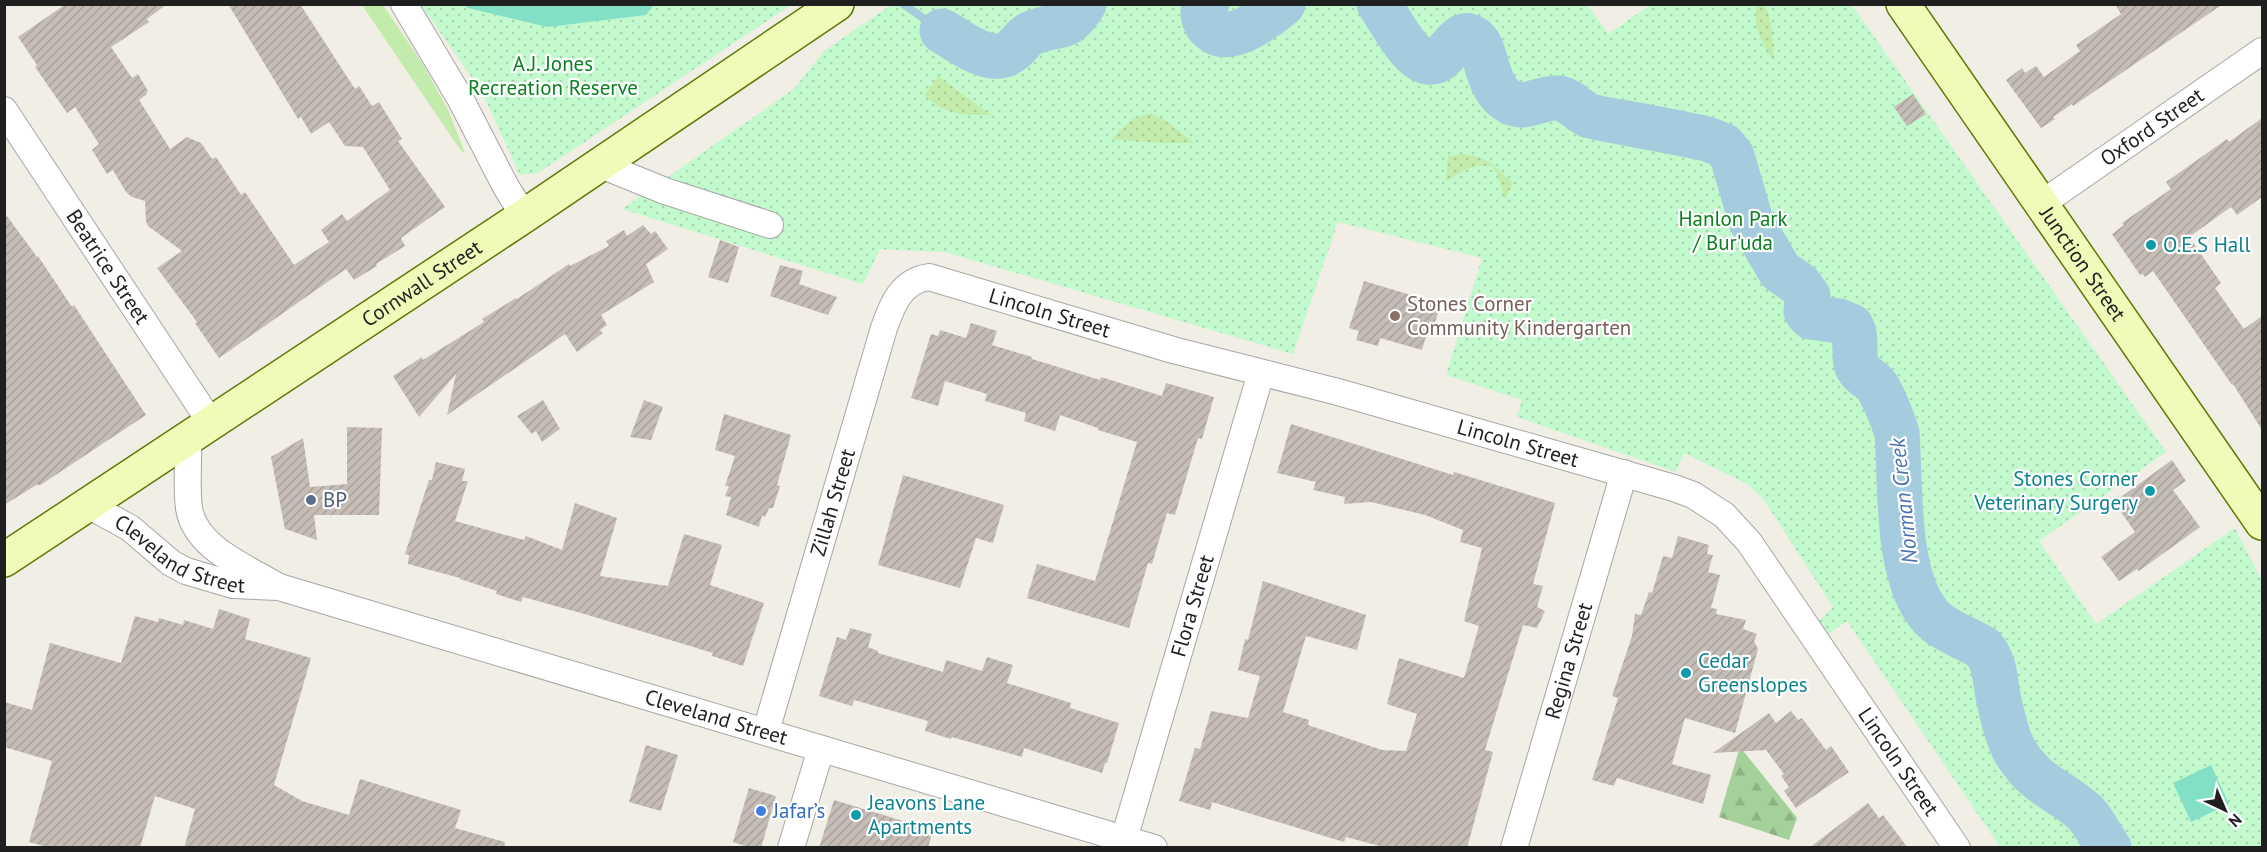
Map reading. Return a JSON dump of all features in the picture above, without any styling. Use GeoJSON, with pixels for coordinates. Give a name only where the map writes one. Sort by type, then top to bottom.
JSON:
{"type":"FeatureCollection","features":[{"type":"Feature","properties":{"kind":"main road","name":"Cornwall Street"},"geometry":{"type":"LineString","coordinates":[[4,560],[601,165],[837,4]]}},
{"type":"Feature","properties":{"kind":"main road","name":"Junction Street"},"geometry":{"type":"LineString","coordinates":[[1903,4],[2262,523]]}},
{"type":"Feature","properties":{"kind":"street"},"geometry":{"type":"LineString","coordinates":[[404,4],[524,216]]}},
{"type":"Feature","properties":{"kind":"street","name":"Oxford Street"},"geometry":{"type":"LineString","coordinates":[[2041,204],[2262,51]]}},
{"type":"Feature","properties":{"kind":"street","name":"Beatrice Street"},"geometry":{"type":"LineString","coordinates":[[4,110],[200,431]]}},
{"type":"Feature","properties":{"kind":"street"},"geometry":{"type":"LineString","coordinates":[[601,165],[674,194],[770,225]]}},
{"type":"Feature","properties":{"kind":"street","name":"Lincoln Street"},"geometry":{"type":"LineString","coordinates":[[914,281],[929,277],[940,279],[1173,350],[1338,392],[1624,473],[1692,495],[1738,528],[1958,848]]}},
{"type":"Feature","properties":{"kind":"street","name":"Zillah Street"},"geometry":{"type":"LineString","coordinates":[[766,731],[884,328],[895,300],[914,281]]}},
{"type":"Feature","properties":{"kind":"street","name":"Flora Street"},"geometry":{"type":"LineString","coordinates":[[1124,839],[1261,373]]}},
{"type":"Feature","properties":{"kind":"street","name":"Cleveland Street"},"geometry":{"type":"LineString","coordinates":[[200,431],[189,511],[201,536],[221,554],[279,587],[1154,848]]}},
{"type":"Feature","properties":{"kind":"street","name":"Regina Street"},"geometry":{"type":"LineString","coordinates":[[1514,848],[1624,473]]}},
{"type":"Feature","properties":{"kind":"street","name":"Cleveland Street"},"geometry":{"type":"LineString","coordinates":[[88,505],[130,528],[171,563],[186,571],[233,585],[279,587]]}},
{"type":"Feature","properties":{"kind":"street"},"geometry":{"type":"LineString","coordinates":[[791,848],[821,749]]}},
{"type":"Feature","properties":{"kind":"green space","name":"Hanlon Park / Bur'uda"},"geometry":{"type":"Polygon","coordinates":[[[1587,4],[1608,34],[1650,5],[1852,5],[2166,452],[2039,541],[2096,624],[2235,528],[2262,581],[2262,847],[2000,847],[1847,621],[1828,634],[1819,621],[1833,607],[1764,500],[1749,485],[1684,453],[1676,472],[1517,417],[1522,400],[1446,375],[1482,258],[1338,222],[1293,354],[945,252],[880,249],[863,284],[622,209],[794,89],[824,51],[891,5],[1587,4]]]}},
{"type":"Feature","properties":{"kind":"green space"},"geometry":{"type":"Polygon","coordinates":[[[362,5],[383,5],[424,66],[448,110],[465,153],[461,151],[362,5]]]}},
{"type":"Feature","properties":{"kind":"green space","name":"A.J. Jones Recreation Reserve"},"geometry":{"type":"Polygon","coordinates":[[[421,5],[791,5],[538,173],[520,175],[482,92],[421,5]]]}},
{"type":"Feature","properties":{"kind":"green space"},"geometry":{"type":"Polygon","coordinates":[[[465,5],[654,5],[646,15],[548,27],[468,8],[465,5]]]}},
{"type":"Feature","properties":{"kind":"green space"},"geometry":{"type":"Polygon","coordinates":[[[1757,5],[1765,5],[1770,18],[1774,61],[1757,28],[1757,5]]]}},
{"type":"Feature","properties":{"kind":"green space"},"geometry":{"type":"Polygon","coordinates":[[[938,76],[991,115],[955,113],[932,102],[924,95],[938,76]]]}},
{"type":"Feature","properties":{"kind":"green space"},"geometry":{"type":"Polygon","coordinates":[[[1151,113],[1168,122],[1194,143],[1112,139],[1133,118],[1151,113]]]}},
{"type":"Feature","properties":{"kind":"green space"},"geometry":{"type":"Polygon","coordinates":[[[1464,154],[1486,161],[1513,183],[1505,199],[1492,166],[1473,167],[1446,181],[1448,156],[1464,154]]]}},
{"type":"Feature","properties":{"kind":"green space"},"geometry":{"type":"Polygon","coordinates":[[[1740,747],[1797,818],[1789,840],[1719,817],[1740,747]]]}},
{"type":"Feature","properties":{"kind":"green space"},"geometry":{"type":"Polygon","coordinates":[[[2211,765],[2229,804],[2191,822],[2173,783],[2211,765]]]}},
{"type":"Feature","properties":{"kind":"building"},"geometry":{"type":"Polygon","coordinates":[[[66,4],[167,4],[147,19],[149,22],[111,47],[132,78],[138,74],[148,91],[139,100],[170,149],[187,137],[201,143],[212,159],[216,157],[241,195],[245,192],[294,265],[329,242],[321,230],[342,214],[347,221],[390,190],[363,147],[345,146],[329,122],[311,134],[301,117],[298,119],[228,4],[300,4],[355,89],[359,86],[372,106],[379,102],[402,139],[398,141],[445,207],[401,238],[405,246],[376,264],[377,266],[354,280],[346,269],[219,358],[195,323],[197,322],[157,268],[182,251],[148,226],[145,201],[132,197],[126,192],[113,170],[107,174],[92,150],[99,144],[75,107],[67,113],[35,67],[37,65],[18,37],[66,4]]]}},
{"type":"Feature","properties":{"kind":"building"},"geometry":{"type":"Polygon","coordinates":[[[2115,4],[2223,4],[2073,106],[2072,104],[2041,128],[2006,80],[2022,68],[2025,73],[2036,66],[2044,77],[2080,51],[2076,45],[2121,14],[2115,4]]]}},
{"type":"Feature","properties":{"kind":"building"},"geometry":{"type":"Polygon","coordinates":[[[1913,94],[1926,114],[1907,126],[1894,107],[1913,94]]]}},
{"type":"Feature","properties":{"kind":"building"},"geometry":{"type":"Polygon","coordinates":[[[2262,118],[2262,197],[2237,215],[2231,207],[2189,237],[2221,283],[2215,288],[2244,329],[2262,316],[2262,430],[2233,384],[2153,271],[2145,277],[2143,274],[2140,275],[2112,234],[2124,225],[2122,223],[2171,189],[2166,182],[2227,139],[2229,142],[2262,118]]]}},
{"type":"Feature","properties":{"kind":"building"},"geometry":{"type":"Polygon","coordinates":[[[4,212],[38,256],[72,307],[74,305],[146,415],[39,486],[38,484],[4,505],[4,212]]]}},
{"type":"Feature","properties":{"kind":"building"},"geometry":{"type":"Polygon","coordinates":[[[643,225],[651,234],[655,231],[668,249],[646,264],[654,282],[601,315],[607,325],[600,330],[603,333],[577,352],[565,334],[447,415],[456,374],[419,417],[393,376],[484,322],[482,319],[569,264],[570,266],[609,246],[606,241],[624,230],[627,236],[643,225]]]}},
{"type":"Feature","properties":{"kind":"building"},"geometry":{"type":"Polygon","coordinates":[[[720,240],[739,247],[728,283],[708,277],[720,240]]]}},
{"type":"Feature","properties":{"kind":"building"},"geometry":{"type":"Polygon","coordinates":[[[780,265],[803,271],[799,284],[837,297],[828,315],[770,296],[780,265]]]}},
{"type":"Feature","properties":{"kind":"building","name":"Stones Corner Community Kindergarten"},"geometry":{"type":"Polygon","coordinates":[[[1364,281],[1441,304],[1431,334],[1427,333],[1422,350],[1380,338],[1378,346],[1356,340],[1359,331],[1349,328],[1364,281]]]}},
{"type":"Feature","properties":{"kind":"building"},"geometry":{"type":"Polygon","coordinates":[[[971,323],[997,331],[992,345],[1100,380],[1101,377],[1162,396],[1166,383],[1214,397],[1202,439],[1198,438],[1175,515],[1167,513],[1152,564],[1148,563],[1129,628],[1027,598],[1037,564],[1095,581],[1137,442],[1060,415],[1055,431],[1024,421],[1026,413],[985,401],[987,394],[945,381],[938,406],[911,398],[931,334],[938,336],[940,330],[966,338],[971,323]]]}},
{"type":"Feature","properties":{"kind":"building"},"geometry":{"type":"Polygon","coordinates":[[[543,400],[560,429],[542,442],[536,431],[532,434],[517,416],[543,400]]]}},
{"type":"Feature","properties":{"kind":"building"},"geometry":{"type":"Polygon","coordinates":[[[644,400],[663,407],[651,440],[630,437],[644,400]]]}},
{"type":"Feature","properties":{"kind":"building"},"geometry":{"type":"Polygon","coordinates":[[[724,414],[791,435],[773,508],[769,508],[765,517],[762,515],[759,527],[726,515],[731,497],[725,496],[729,486],[725,486],[735,456],[715,450],[724,414]]]}},
{"type":"Feature","properties":{"kind":"building"},"geometry":{"type":"Polygon","coordinates":[[[1291,424],[1453,475],[1454,472],[1555,503],[1533,584],[1543,586],[1537,607],[1545,611],[1537,628],[1523,625],[1485,750],[1493,752],[1467,848],[1387,848],[1346,837],[1344,842],[1212,802],[1210,810],[1179,801],[1195,748],[1200,749],[1211,711],[1248,718],[1260,676],[1238,670],[1263,581],[1366,615],[1357,650],[1306,636],[1283,712],[1309,720],[1308,725],[1382,750],[1406,751],[1417,714],[1387,704],[1399,658],[1464,678],[1479,626],[1464,621],[1482,548],[1460,542],[1463,530],[1425,515],[1371,502],[1344,504],[1345,497],[1313,490],[1316,482],[1277,473],[1291,424]]]}},
{"type":"Feature","properties":{"kind":"building"},"geometry":{"type":"Polygon","coordinates":[[[347,427],[382,428],[379,515],[314,515],[317,540],[285,529],[271,457],[303,438],[310,487],[347,484],[347,427]]]}},
{"type":"Feature","properties":{"kind":"building"},"geometry":{"type":"Polygon","coordinates":[[[2172,460],[2186,481],[2173,490],[2200,527],[2139,571],[2137,569],[2119,581],[2101,557],[2135,532],[2114,502],[2172,460]]]}},
{"type":"Feature","properties":{"kind":"building"},"geometry":{"type":"Polygon","coordinates":[[[436,462],[465,469],[462,481],[468,481],[455,521],[524,540],[526,536],[562,550],[575,503],[617,518],[600,576],[668,586],[684,534],[722,545],[710,585],[764,603],[743,666],[712,656],[713,653],[523,597],[521,602],[460,578],[408,564],[409,555],[405,554],[429,480],[432,480],[436,462]]]}},
{"type":"Feature","properties":{"kind":"building"},"geometry":{"type":"Polygon","coordinates":[[[903,475],[1004,505],[993,543],[976,538],[960,588],[878,565],[903,475]]]}},
{"type":"Feature","properties":{"kind":"building"},"geometry":{"type":"Polygon","coordinates":[[[1678,536],[1709,545],[1707,554],[1713,555],[1708,572],[1720,575],[1711,608],[1717,609],[1716,614],[1746,620],[1743,629],[1757,634],[1754,641],[1758,649],[1735,733],[1685,718],[1672,764],[1711,775],[1703,804],[1617,778],[1614,786],[1592,780],[1618,698],[1612,696],[1632,636],[1635,614],[1641,615],[1649,592],[1652,593],[1663,556],[1672,558],[1678,536]]]}},
{"type":"Feature","properties":{"kind":"building"},"geometry":{"type":"Polygon","coordinates":[[[219,609],[250,619],[245,639],[311,658],[274,785],[302,801],[349,815],[360,779],[461,810],[455,828],[505,842],[504,848],[184,848],[195,809],[155,796],[140,848],[50,848],[29,842],[52,761],[4,747],[4,702],[32,710],[50,643],[121,663],[135,616],[158,622],[159,618],[183,625],[184,620],[213,629],[219,609]]]}},
{"type":"Feature","properties":{"kind":"building"},"geometry":{"type":"Polygon","coordinates":[[[850,628],[872,634],[868,647],[878,653],[943,672],[946,660],[982,671],[987,657],[1013,665],[1007,683],[1071,703],[1070,708],[1119,723],[1102,773],[1024,748],[1022,757],[952,737],[951,739],[925,731],[928,721],[854,700],[852,706],[819,696],[837,637],[846,640],[850,628]]]}},
{"type":"Feature","properties":{"kind":"building"},"geometry":{"type":"Polygon","coordinates":[[[1791,711],[1798,720],[1802,718],[1826,750],[1831,746],[1849,772],[1796,808],[1784,791],[1789,787],[1781,776],[1784,774],[1766,750],[1713,753],[1769,713],[1776,723],[1791,711]]]}},
{"type":"Feature","properties":{"kind":"building"},"geometry":{"type":"Polygon","coordinates":[[[646,745],[678,755],[661,811],[629,802],[646,745]]]}},
{"type":"Feature","properties":{"kind":"building"},"geometry":{"type":"Polygon","coordinates":[[[749,788],[776,796],[761,848],[751,848],[733,842],[749,788]]]}},
{"type":"Feature","properties":{"kind":"building","name":"Jeavons Lane Apartments"},"geometry":{"type":"Polygon","coordinates":[[[834,800],[933,830],[928,848],[819,848],[834,800]]]}},
{"type":"Feature","properties":{"kind":"building"},"geometry":{"type":"Polygon","coordinates":[[[1868,803],[1879,818],[1883,815],[1908,848],[1809,848],[1868,803]]]}},
{"type":"Feature","properties":{"kind":"waterway","name":"Norman Creek"},"geometry":{"type":"LineString","coordinates":[[903,4],[942,31]]}},
{"type":"Feature","properties":{"kind":"waterway","name":"Norman Creek"},"geometry":{"type":"LineString","coordinates":[[942,31],[967,47],[986,55],[1005,55],[1031,33],[1067,23],[1084,4]]}},
{"type":"Feature","properties":{"kind":"waterway","name":"Norman Creek"},"geometry":{"type":"LineString","coordinates":[[1207,4],[1203,10],[1204,19],[1212,30],[1220,34],[1239,32],[1249,28],[1283,4]]}},
{"type":"Feature","properties":{"kind":"waterway","name":"Norman Creek"},"geometry":{"type":"LineString","coordinates":[[1379,4],[1402,40],[1417,57],[1425,61],[1438,60],[1461,37],[1472,37],[1481,49],[1495,87],[1501,96],[1510,102],[1522,105],[1559,98],[1590,116],[1707,139],[1723,145],[1732,156],[1751,221],[1780,271],[1799,284],[1808,296],[1806,311],[1811,317],[1839,321],[1851,326],[1854,335],[1856,364],[1863,374],[1876,385],[1886,404],[1897,433],[1905,555],[1919,600],[1936,622],[1983,648],[1987,653],[1992,665],[2003,717],[2016,753],[2039,779],[2086,814],[2109,848]]}},
{"type":"Feature","properties":{"kind":"place","name":"O.E.S Hall"},"geometry":{"type":"Point","coordinates":[2151,245]}},
{"type":"Feature","properties":{"kind":"place","name":"Stones Corner Community Kindergarten"},"geometry":{"type":"Point","coordinates":[1395,316]}},
{"type":"Feature","properties":{"kind":"place","name":"Stones Corner Veterinary Surgery"},"geometry":{"type":"Point","coordinates":[2150,491]}},
{"type":"Feature","properties":{"kind":"place","name":"BP"},"geometry":{"type":"Point","coordinates":[311,500]}},
{"type":"Feature","properties":{"kind":"place","name":"Cedar Greenslopes"},"geometry":{"type":"Point","coordinates":[1686,673]}},
{"type":"Feature","properties":{"kind":"place","name":"Jafar’s"},"geometry":{"type":"Point","coordinates":[761,811]}},
{"type":"Feature","properties":{"kind":"place","name":"Jeavons Lane Apartments"},"geometry":{"type":"Point","coordinates":[856,815]}}]}
